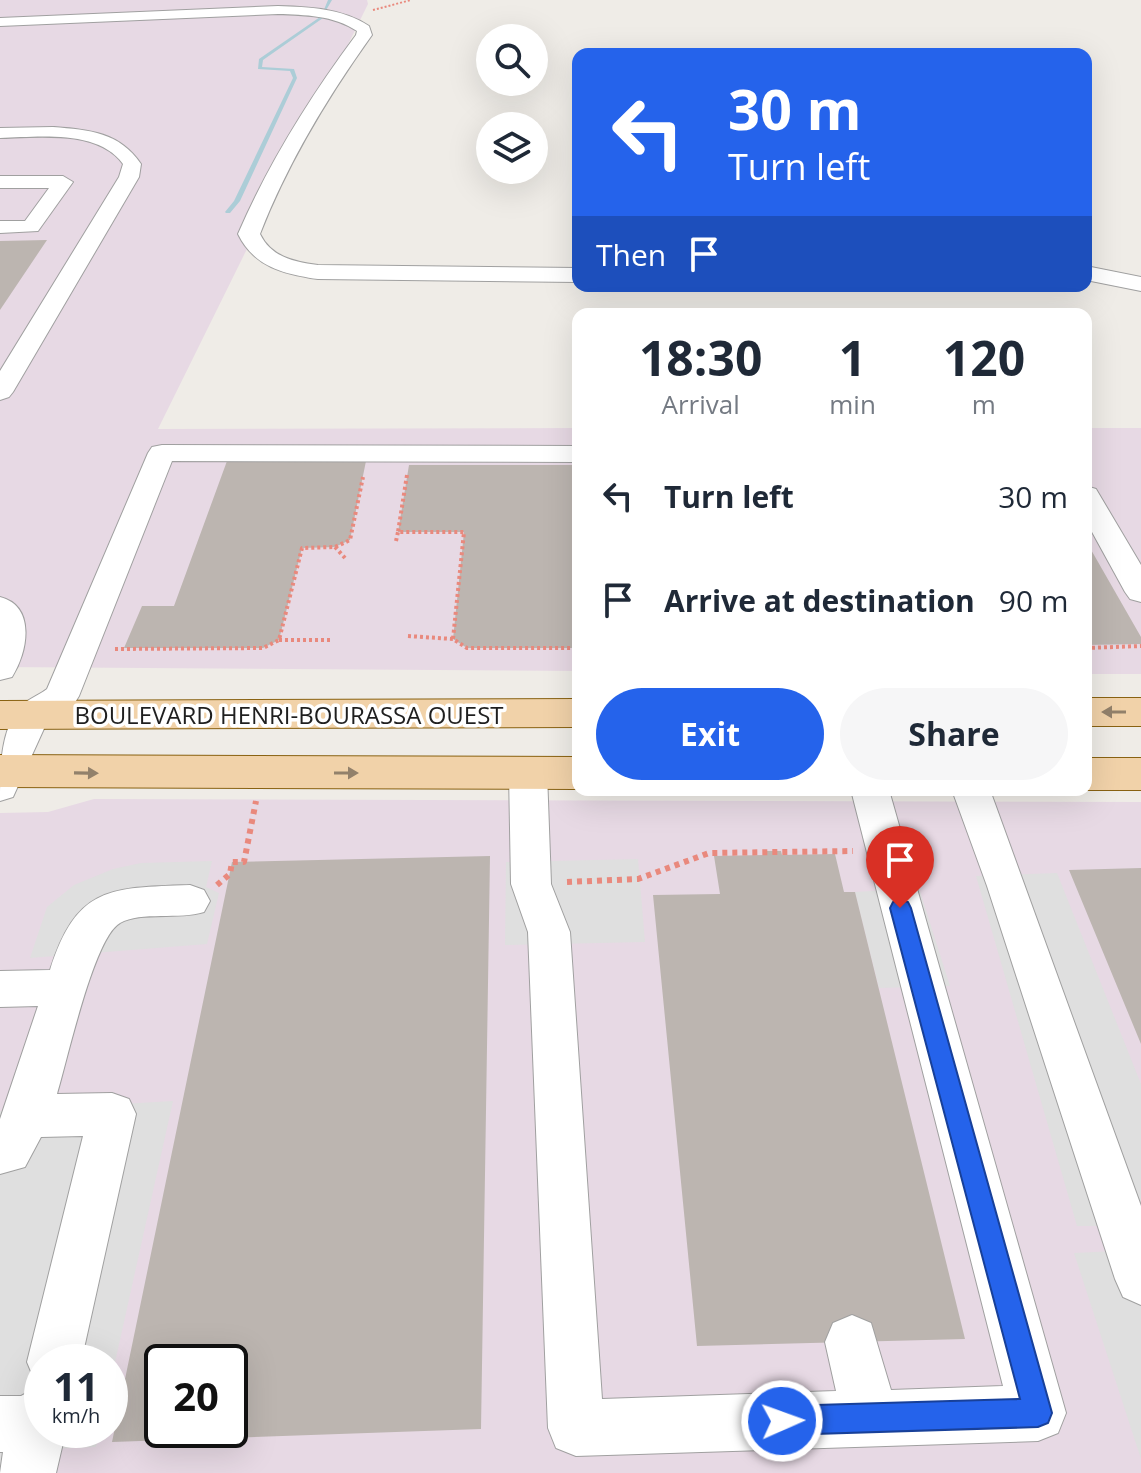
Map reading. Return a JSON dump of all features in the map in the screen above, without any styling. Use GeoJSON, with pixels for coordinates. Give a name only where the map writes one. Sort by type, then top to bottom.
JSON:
{"type":"FeatureCollection","features":[{"type":"Feature","properties":{"kind":"main road"},"geometry":{"type":"LineString","coordinates":[[1092,712],[1141,712]]}},
{"type":"Feature","properties":{"kind":"main road","name":"BOULEVARD HENRI-BOURASSA OUEST"},"geometry":{"type":"LineString","coordinates":[[16,715],[572,713]]}},
{"type":"Feature","properties":{"kind":"main road"},"geometry":{"type":"LineString","coordinates":[[3,777],[572,773]]}},
{"type":"Feature","properties":{"kind":"main road"},"geometry":{"type":"LineString","coordinates":[[1092,774],[1141,774]]}},
{"type":"Feature","properties":{"kind":"street"},"geometry":{"type":"LineString","coordinates":[[0,22],[278,10],[318,13],[358,24],[364,29],[364,35],[342,63],[333,83],[295,138],[256,215],[249,234],[255,246],[273,261],[302,270],[572,275]]}},
{"type":"Feature","properties":{"kind":"street"},"geometry":{"type":"LineString","coordinates":[[0,133],[64,133],[98,139],[122,150],[131,160],[132,168],[0,392]]}},
{"type":"Feature","properties":{"kind":"street"},"geometry":{"type":"LineString","coordinates":[[0,182],[63,182],[31,227],[0,227]]}},
{"type":"Feature","properties":{"kind":"street"},"geometry":{"type":"LineString","coordinates":[[1092,274],[1141,284]]}},
{"type":"Feature","properties":{"kind":"street"},"geometry":{"type":"LineString","coordinates":[[3,777],[16,715],[62,696],[162,453],[572,454]]}},
{"type":"Feature","properties":{"kind":"street"},"geometry":{"type":"LineString","coordinates":[[1092,506],[1141,592]]}},
{"type":"Feature","properties":{"kind":"street"},"geometry":{"type":"LineString","coordinates":[[0,607],[7,614],[11,628],[0,669]]}},
{"type":"Feature","properties":{"kind":"street"},"geometry":{"type":"LineString","coordinates":[[528,773],[531,884],[549,932],[576,1428],[1038,1413],[930,1023],[872,796]]}},
{"type":"Feature","properties":{"kind":"street"},"geometry":{"type":"LineString","coordinates":[[973,796],[1141,1279]]}},
{"type":"Feature","properties":{"kind":"street"},"geometry":{"type":"LineString","coordinates":[[9,1150],[88,924],[101,912],[131,903],[202,894]]}},
{"type":"Feature","properties":{"kind":"street"},"geometry":{"type":"LineString","coordinates":[[0,989],[66,988]]}},
{"type":"Feature","properties":{"kind":"street"},"geometry":{"type":"LineString","coordinates":[[9,1150],[112,1114],[58,1344]]}},
{"type":"Feature","properties":{"kind":"street"},"geometry":{"type":"LineString","coordinates":[[852,1342],[870,1418]]}},
{"type":"Feature","properties":{"kind":"path"},"geometry":{"type":"LineString","coordinates":[[396,541],[409,465]]}},
{"type":"Feature","properties":{"kind":"path"},"geometry":{"type":"LineString","coordinates":[[279,640],[302,548],[335,547],[350,540],[363,474]]}},
{"type":"Feature","properties":{"kind":"path"},"geometry":{"type":"LineString","coordinates":[[398,532],[464,532],[453,639]]}},
{"type":"Feature","properties":{"kind":"path"},"geometry":{"type":"LineString","coordinates":[[335,547],[345,558]]}},
{"type":"Feature","properties":{"kind":"path"},"geometry":{"type":"LineString","coordinates":[[408,636],[453,639],[467,648],[572,648]]}},
{"type":"Feature","properties":{"kind":"path"},"geometry":{"type":"LineString","coordinates":[[124,648],[263,648],[279,640],[331,640]]}},
{"type":"Feature","properties":{"kind":"path"},"geometry":{"type":"LineString","coordinates":[[1092,648],[1141,646]]}},
{"type":"Feature","properties":{"kind":"path"},"geometry":{"type":"LineString","coordinates":[[202,894],[230,874],[232,862],[244,862],[258,793]]}},
{"type":"Feature","properties":{"kind":"path"},"geometry":{"type":"LineString","coordinates":[[531,884],[638,879],[709,853],[846,851]]}},
{"type":"Feature","properties":{"kind":"shaded area"},"geometry":{"type":"Polygon","coordinates":[[[0,0],[367,0],[368,4],[158,429],[572,428],[572,671],[0,667],[0,0]]]}},
{"type":"Feature","properties":{"kind":"shaded area"},"geometry":{"type":"Polygon","coordinates":[[[1092,428],[1141,428],[1141,674],[1092,674],[1092,428]]]}},
{"type":"Feature","properties":{"kind":"shaded area"},"geometry":{"type":"Polygon","coordinates":[[[94,799],[1141,802],[1141,1473],[0,1473],[0,813],[48,812],[94,799]]]}},
{"type":"Feature","properties":{"kind":"shaded area"},"geometry":{"type":"Polygon","coordinates":[[[638,859],[645,942],[505,945],[506,862],[638,859]]]}},
{"type":"Feature","properties":{"kind":"shaded area"},"geometry":{"type":"Polygon","coordinates":[[[212,861],[206,887],[219,893],[207,944],[30,958],[47,907],[74,885],[113,869],[141,863],[212,861]]]}},
{"type":"Feature","properties":{"kind":"shaded area"},"geometry":{"type":"Polygon","coordinates":[[[1057,873],[1141,1084],[1141,1459],[1074,1253],[1116,1251],[1108,1226],[1077,1226],[976,876],[1057,873]]]}},
{"type":"Feature","properties":{"kind":"shaded area"},"geometry":{"type":"Polygon","coordinates":[[[919,888],[950,986],[879,988],[855,892],[919,888]]]}},
{"type":"Feature","properties":{"kind":"shaded area"},"geometry":{"type":"Polygon","coordinates":[[[173,1101],[119,1344],[24,1344],[24,1448],[74,1448],[53,1449],[0,1473],[0,1111],[173,1101]]]}},
{"type":"Feature","properties":{"kind":"building"},"geometry":{"type":"Polygon","coordinates":[[[47,240],[0,310],[0,241],[47,240]]]}},
{"type":"Feature","properties":{"kind":"building"},"geometry":{"type":"Polygon","coordinates":[[[227,461],[366,461],[350,540],[335,547],[302,548],[279,640],[263,648],[124,648],[142,606],[174,606],[227,461]]]}},
{"type":"Feature","properties":{"kind":"building"},"geometry":{"type":"Polygon","coordinates":[[[409,465],[572,465],[572,648],[467,648],[453,639],[464,532],[398,532],[409,465]]]}},
{"type":"Feature","properties":{"kind":"building"},"geometry":{"type":"Polygon","coordinates":[[[1092,551],[1141,637],[1141,644],[1092,645],[1092,551]]]}},
{"type":"Feature","properties":{"kind":"building"},"geometry":{"type":"Polygon","coordinates":[[[767,851],[781,851],[782,855],[835,854],[844,892],[855,892],[965,1339],[697,1346],[653,895],[720,894],[714,856],[767,855],[767,851]]]}},
{"type":"Feature","properties":{"kind":"building"},"geometry":{"type":"Polygon","coordinates":[[[490,856],[481,1429],[248,1437],[248,1344],[144,1344],[144,1441],[128,1441],[128,1365],[232,862],[490,856]]]}},
{"type":"Feature","properties":{"kind":"building"},"geometry":{"type":"Polygon","coordinates":[[[1141,868],[1141,1044],[1069,870],[1141,868]]]}},
{"type":"Feature","properties":{"kind":"waterway"},"geometry":{"type":"LineString","coordinates":[[324,11],[330,0]]}},
{"type":"Feature","properties":{"kind":"waterway"},"geometry":{"type":"LineString","coordinates":[[228,212],[237,201],[295,78],[292,70],[260,68],[261,59],[321,18]]}},
{"type":"Feature","properties":{"kind":"route"},"geometry":{"type":"LineString","coordinates":[[782,1421],[1038,1413],[900,908]]}}]}
